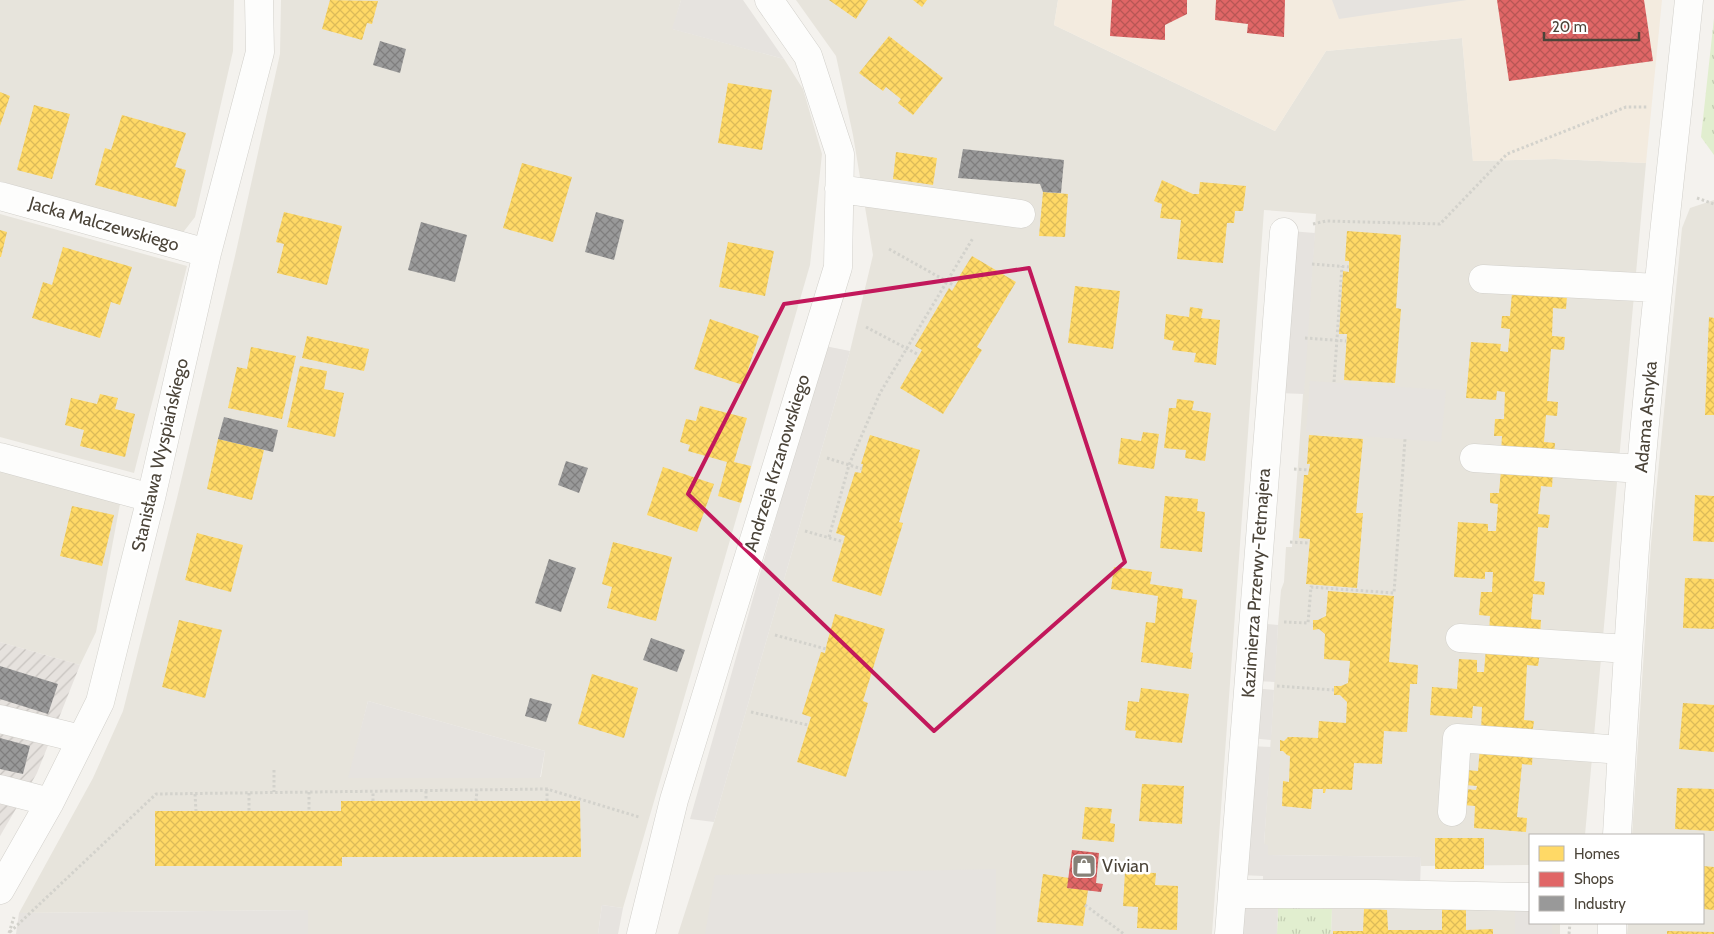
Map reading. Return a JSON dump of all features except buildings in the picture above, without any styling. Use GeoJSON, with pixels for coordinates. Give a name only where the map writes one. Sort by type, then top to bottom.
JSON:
{"type":"FeatureCollection","features":[{"type":"Feature","properties":{"kind":"street","name":"Stanisława Wyspiańskiego"},"geometry":{"type":"LineString","coordinates":[[0,890],[50,802],[100,702],[151,498],[207,253],[260,52],[259,0]]}},
{"type":"Feature","properties":{"kind":"street","name":"Andrzeja Krzanowskiego"},"geometry":{"type":"LineString","coordinates":[[641,934],[674,800],[838,267],[840,154],[808,56],[769,0]]}},
{"type":"Feature","properties":{"kind":"street","name":"Adama Asnyka"},"geometry":{"type":"LineString","coordinates":[[1617,834],[1641,469],[1658,288],[1689,0]]}},
{"type":"Feature","properties":{"kind":"street"},"geometry":{"type":"LineString","coordinates":[[839,190],[1021,214]]}},
{"type":"Feature","properties":{"kind":"street","name":"Jacka Malczewskiego"},"geometry":{"type":"LineString","coordinates":[[0,196],[207,253]]}},
{"type":"Feature","properties":{"kind":"street","name":"Kazimierza Przerwy-Tetmajera"},"geometry":{"type":"LineString","coordinates":[[1229,934],[1284,232]]}},
{"type":"Feature","properties":{"kind":"street"},"geometry":{"type":"LineString","coordinates":[[1483,279],[1658,288]]}},
{"type":"Feature","properties":{"kind":"street"},"geometry":{"type":"LineString","coordinates":[[0,456],[151,498]]}},
{"type":"Feature","properties":{"kind":"street"},"geometry":{"type":"LineString","coordinates":[[1474,458],[1641,469]]}},
{"type":"Feature","properties":{"kind":"street"},"geometry":{"type":"LineString","coordinates":[[1460,638],[1628,649]]}},
{"type":"Feature","properties":{"kind":"street"},"geometry":{"type":"LineString","coordinates":[[0,718],[81,739]]}},
{"type":"Feature","properties":{"kind":"street"},"geometry":{"type":"LineString","coordinates":[[1452,812],[1457,738],[1622,750]]}},
{"type":"Feature","properties":{"kind":"street"},"geometry":{"type":"LineString","coordinates":[[0,789],[50,802]]}},
{"type":"Feature","properties":{"kind":"street"},"geometry":{"type":"LineString","coordinates":[[1232,894],[1529,897]]}},
{"type":"Feature","properties":{"kind":"path"},"geometry":{"type":"LineString","coordinates":[[1284,232],[1326,221],[1440,224],[1507,154],[1626,107],[1652,107]]}},
{"type":"Feature","properties":{"kind":"path"},"geometry":{"type":"LineString","coordinates":[[1696,198],[1714,204]]}},
{"type":"Feature","properties":{"kind":"path"},"geometry":{"type":"LineString","coordinates":[[829,537],[849,465],[880,393],[990,210]]}},
{"type":"Feature","properties":{"kind":"path"},"geometry":{"type":"LineString","coordinates":[[889,249],[955,286]]}},
{"type":"Feature","properties":{"kind":"path"},"geometry":{"type":"LineString","coordinates":[[1281,262],[1349,267]]}},
{"type":"Feature","properties":{"kind":"path"},"geometry":{"type":"LineString","coordinates":[[1334,382],[1342,266]]}},
{"type":"Feature","properties":{"kind":"path"},"geometry":{"type":"LineString","coordinates":[[866,327],[919,355]]}},
{"type":"Feature","properties":{"kind":"path"},"geometry":{"type":"LineString","coordinates":[[1275,336],[1346,341]]}},
{"type":"Feature","properties":{"kind":"path"},"geometry":{"type":"LineString","coordinates":[[1254,619],[1308,623],[1311,587],[1394,592],[1405,440]]}},
{"type":"Feature","properties":{"kind":"path"},"geometry":{"type":"LineString","coordinates":[[827,458],[862,469]]}},
{"type":"Feature","properties":{"kind":"path"},"geometry":{"type":"LineString","coordinates":[[805,531],[844,542]]}},
{"type":"Feature","properties":{"kind":"path"},"geometry":{"type":"LineString","coordinates":[[775,635],[826,649]]}},
{"type":"Feature","properties":{"kind":"path"},"geometry":{"type":"LineString","coordinates":[[1249,684],[1334,690]]}},
{"type":"Feature","properties":{"kind":"path"},"geometry":{"type":"LineString","coordinates":[[752,712],[808,725]]}},
{"type":"Feature","properties":{"kind":"path"},"geometry":{"type":"LineString","coordinates":[[274,770],[274,792]]}},
{"type":"Feature","properties":{"kind":"path"},"geometry":{"type":"LineString","coordinates":[[8,934],[156,794],[547,789],[669,826]]}},
{"type":"Feature","properties":{"kind":"path"},"geometry":{"type":"LineString","coordinates":[[546,801],[547,789]]}},
{"type":"Feature","properties":{"kind":"path"},"geometry":{"type":"LineString","coordinates":[[476,801],[477,790]]}},
{"type":"Feature","properties":{"kind":"path"},"geometry":{"type":"LineString","coordinates":[[373,791],[373,801]]}},
{"type":"Feature","properties":{"kind":"path"},"geometry":{"type":"LineString","coordinates":[[426,791],[426,801]]}},
{"type":"Feature","properties":{"kind":"path"},"geometry":{"type":"LineString","coordinates":[[309,792],[309,811]]}},
{"type":"Feature","properties":{"kind":"path"},"geometry":{"type":"LineString","coordinates":[[249,793],[249,811]]}},
{"type":"Feature","properties":{"kind":"path"},"geometry":{"type":"LineString","coordinates":[[196,794],[196,811]]}},
{"type":"Feature","properties":{"kind":"path"},"geometry":{"type":"LineString","coordinates":[[1085,905],[1124,934]]}},
{"type":"Feature","properties":{"kind":"highlighted area"},"geometry":{"type":"Polygon","coordinates":[[[1029,268],[1125,562],[934,731],[688,494],[784,304],[1029,268]]]}},
{"type":"Feature","properties":{"kind":"shaded area"},"geometry":{"type":"Polygon","coordinates":[[[0,0],[234,0],[233,51],[195,217],[181,235],[0,181],[0,0]]]}},
{"type":"Feature","properties":{"kind":"shaded area"},"geometry":{"type":"Polygon","coordinates":[[[281,0],[681,0],[673,29],[784,59],[803,89],[822,154],[810,265],[623,908],[602,905],[598,934],[308,934],[308,910],[19,913],[93,778],[123,711],[177,498],[235,256],[280,54],[281,0]],[[368,701],[349,778],[541,777],[545,751],[368,701]]]}},
{"type":"Feature","properties":{"kind":"shaded area"},"geometry":{"type":"Polygon","coordinates":[[[681,0],[743,0],[784,59],[672,29],[681,0]]]}},
{"type":"Feature","properties":{"kind":"shaded area"},"geometry":{"type":"Polygon","coordinates":[[[796,0],[1058,0],[1054,25],[1275,131],[1326,51],[1462,38],[1473,161],[1555,159],[1646,163],[1585,834],[1529,834],[1529,865],[1421,866],[1421,857],[1268,855],[1264,845],[1278,625],[1281,590],[1284,582],[1286,547],[1292,547],[1316,214],[1264,210],[1212,934],[678,934],[714,822],[850,351],[873,255],[853,135],[836,56],[796,0]]]}},
{"type":"Feature","properties":{"kind":"shaded area"},"geometry":{"type":"Polygon","coordinates":[[[1058,0],[1662,0],[1646,163],[1555,159],[1473,161],[1462,38],[1326,51],[1275,131],[1054,25],[1058,0]]]}},
{"type":"Feature","properties":{"kind":"shaded area"},"geometry":{"type":"Polygon","coordinates":[[[1332,0],[1467,0],[1339,19],[1332,0]]]}},
{"type":"Feature","properties":{"kind":"shaded area"},"geometry":{"type":"Polygon","coordinates":[[[1714,200],[1714,934],[1627,934],[1628,924],[1704,924],[1704,834],[1632,834],[1651,544],[1682,228],[1690,208],[1714,200]]]}},
{"type":"Feature","properties":{"kind":"shaded area"},"geometry":{"type":"Polygon","coordinates":[[[0,214],[187,266],[134,473],[0,437],[0,214]]]}},
{"type":"Feature","properties":{"kind":"shaded area"},"geometry":{"type":"Polygon","coordinates":[[[1290,231],[1315,233],[1304,394],[1278,393],[1290,231]]]}},
{"type":"Feature","properties":{"kind":"shaded area"},"geometry":{"type":"Polygon","coordinates":[[[825,346],[850,351],[714,822],[690,819],[825,346]]]}},
{"type":"Feature","properties":{"kind":"shaded area"},"geometry":{"type":"Polygon","coordinates":[[[1310,381],[1446,390],[1441,442],[1306,432],[1310,381]]]}},
{"type":"Feature","properties":{"kind":"shaded area"},"geometry":{"type":"Polygon","coordinates":[[[0,471],[120,504],[96,632],[80,665],[0,642],[0,471]]]}},
{"type":"Feature","properties":{"kind":"shaded area"},"geometry":{"type":"Polygon","coordinates":[[[1258,623],[1278,625],[1275,682],[1254,681],[1258,623]]]}},
{"type":"Feature","properties":{"kind":"shaded area"},"geometry":{"type":"Polygon","coordinates":[[[0,642],[80,665],[37,773],[0,836],[0,642]]]}},
{"type":"Feature","properties":{"kind":"shaded area"},"geometry":{"type":"Polygon","coordinates":[[[1253,688],[1274,690],[1271,740],[1250,738],[1253,688]]]}},
{"type":"Feature","properties":{"kind":"shaded area"},"geometry":{"type":"Polygon","coordinates":[[[368,701],[545,751],[540,778],[348,778],[368,701]]]}},
{"type":"Feature","properties":{"kind":"shaded area"},"geometry":{"type":"Polygon","coordinates":[[[1249,746],[1271,747],[1264,844],[1268,845],[1268,855],[1421,857],[1420,887],[1263,883],[1263,876],[1240,875],[1249,746]]]}},
{"type":"Feature","properties":{"kind":"shaded area"},"geometry":{"type":"Polygon","coordinates":[[[996,869],[996,934],[705,934],[715,875],[996,869]]]}},
{"type":"Feature","properties":{"kind":"shaded area"},"geometry":{"type":"Polygon","coordinates":[[[1241,903],[1278,908],[1277,934],[1238,934],[1241,903]]]}},
{"type":"Feature","properties":{"kind":"shaded area"},"geometry":{"type":"Polygon","coordinates":[[[602,905],[623,908],[618,934],[598,934],[602,905]]]}},
{"type":"Feature","properties":{"kind":"shaded area"},"geometry":{"type":"Polygon","coordinates":[[[1515,905],[1529,905],[1529,924],[1552,924],[1552,934],[1515,934],[1515,905]]]}},
{"type":"Feature","properties":{"kind":"shaded area"},"geometry":{"type":"Polygon","coordinates":[[[1529,905],[1529,924],[1560,924],[1560,934],[1331,934],[1332,909],[1278,908],[1529,905]]]}},
{"type":"Feature","properties":{"kind":"shaded area"},"geometry":{"type":"Polygon","coordinates":[[[308,910],[308,934],[16,934],[19,913],[308,910]]]}},
{"type":"Feature","properties":{"kind":"green space"},"geometry":{"type":"Polygon","coordinates":[[[1714,18],[1714,155],[1701,137],[1714,18]]]}},
{"type":"Feature","properties":{"kind":"green space"},"geometry":{"type":"Polygon","coordinates":[[[1278,908],[1332,909],[1331,934],[1277,934],[1278,908]]]}},
{"type":"Feature","properties":{"kind":"place","name":"Vivian"},"geometry":{"type":"Point","coordinates":[1084,866]}}]}
